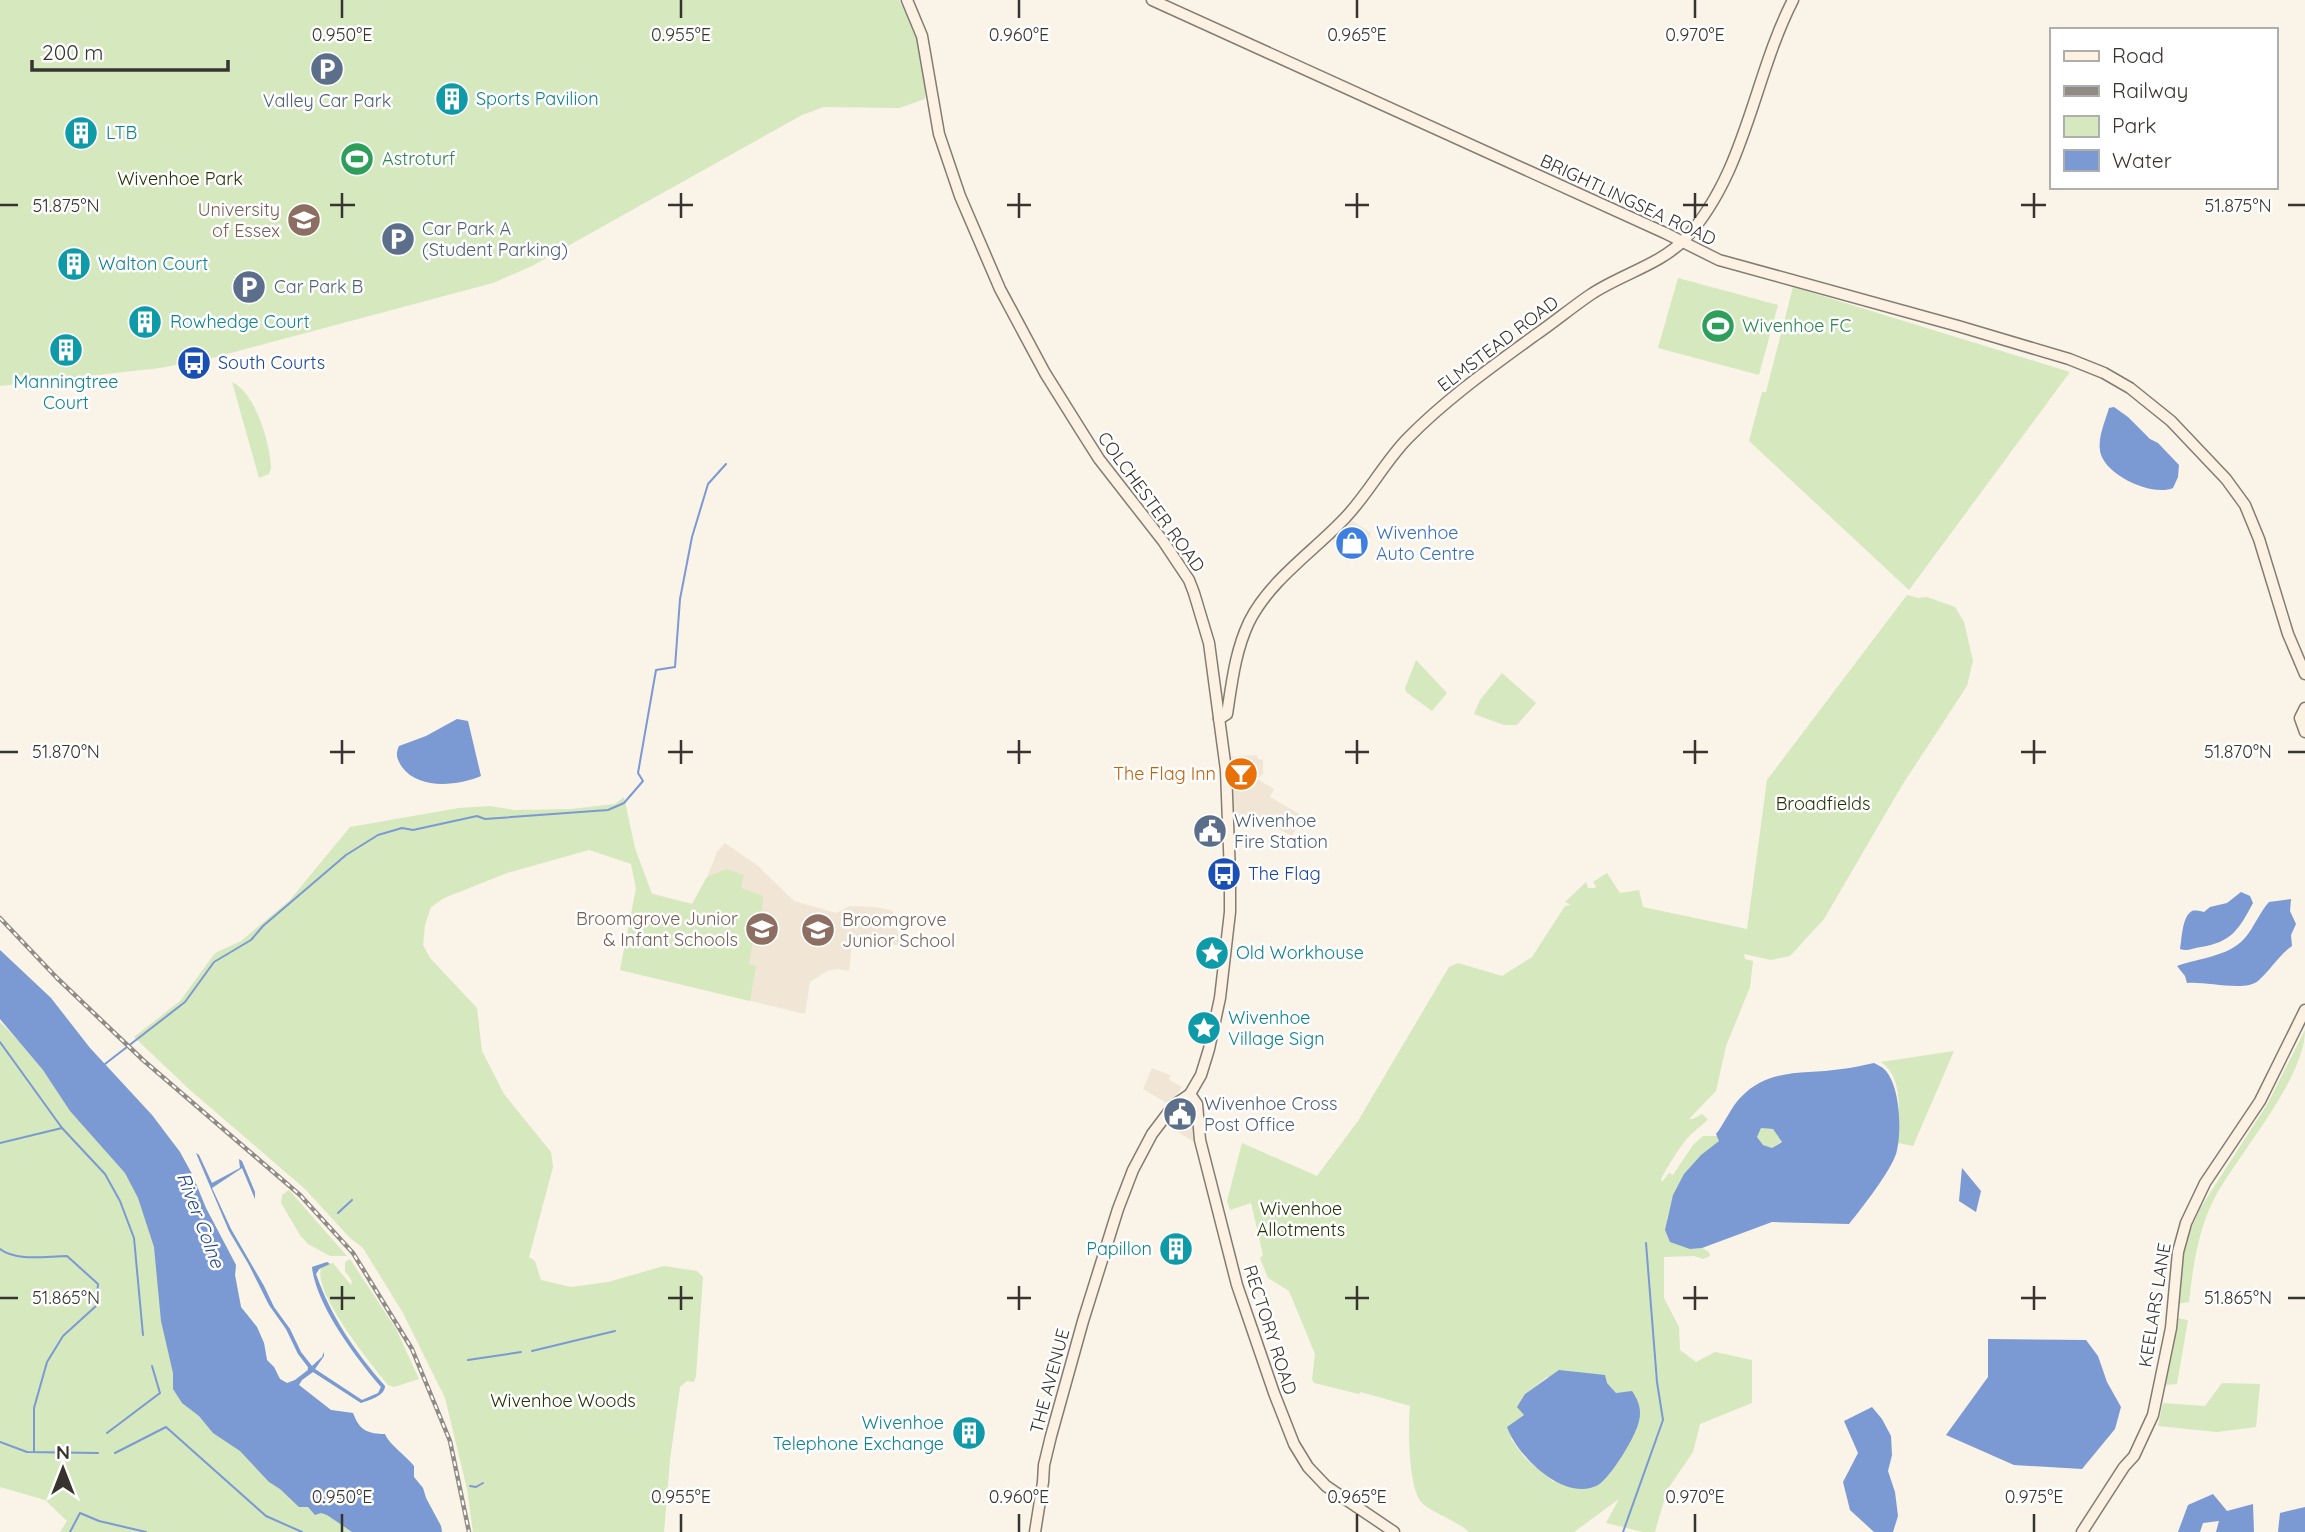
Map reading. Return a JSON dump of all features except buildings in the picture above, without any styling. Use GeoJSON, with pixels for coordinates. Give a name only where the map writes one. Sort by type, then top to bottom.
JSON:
{"type":"FeatureCollection","features":[{"type":"Feature","properties":{"kind":"main road","name":"COLCHESTER ROAD"},"geometry":{"type":"LineString","coordinates":[[907,0],[922,36],[939,135],[1000,289],[1039,361],[1099,459],[1163,541],[1189,580],[1206,631],[1226,770],[1230,874],[1227,942],[1220,998],[1209,1049],[1201,1075],[1191,1094]]}},
{"type":"Feature","properties":{"kind":"main road","name":"BRIGHTLINGSEA ROAD"},"geometry":{"type":"LineString","coordinates":[[1152,0],[1732,264],[2022,344],[2082,363],[2110,377],[2146,400],[2171,421],[2226,480],[2245,506],[2288,634],[2305,674]]}},
{"type":"Feature","properties":{"kind":"main road","name":"ELMSTEAD ROAD"},"geometry":{"type":"LineString","coordinates":[[1219,719],[1227,714],[1241,640],[1261,602],[1347,516],[1406,440],[1471,383],[1590,295],[1682,242],[1698,224],[1734,157],[1748,124],[1775,37],[1793,0]]}},
{"type":"Feature","properties":{"kind":"main road"},"geometry":{"type":"LineString","coordinates":[[2305,708],[2300,718],[2305,732]]}},
{"type":"Feature","properties":{"kind":"main road","name":"KEELARS LANE"},"geometry":{"type":"LineString","coordinates":[[2082,1532],[2134,1456],[2153,1415],[2171,1328],[2178,1252],[2186,1223],[2205,1183],[2260,1101],[2305,1010]]}},
{"type":"Feature","properties":{"kind":"main road","name":"THE AVENUE"},"geometry":{"type":"LineString","coordinates":[[1035,1532],[1044,1465],[1051,1436],[1107,1241],[1127,1185],[1146,1145],[1169,1111],[1191,1094]]}},
{"type":"Feature","properties":{"kind":"main road","name":"RECTORY ROAD"},"geometry":{"type":"LineString","coordinates":[[1191,1094],[1197,1104],[1200,1140],[1237,1285],[1294,1444],[1308,1467],[1326,1486],[1394,1532]]}},
{"type":"Feature","properties":{"kind":"shaded area"},"geometry":{"type":"Polygon","coordinates":[[[1352,521],[1371,533],[1362,558],[1332,540],[1352,521]]]}},
{"type":"Feature","properties":{"kind":"shaded area"},"geometry":{"type":"Polygon","coordinates":[[[1257,755],[1258,759],[1263,760],[1263,774],[1257,779],[1274,789],[1270,797],[1303,816],[1292,836],[1263,821],[1232,818],[1228,757],[1257,755]]]}},
{"type":"Feature","properties":{"kind":"shaded area","name":"Broomgrove Junior & Infant Schools"},"geometry":{"type":"Polygon","coordinates":[[[725,843],[758,866],[794,901],[836,913],[850,906],[891,910],[895,916],[900,945],[852,943],[849,971],[827,971],[810,982],[805,1014],[620,970],[636,889],[692,904],[717,852],[725,843]]]}},
{"type":"Feature","properties":{"kind":"shaded area"},"geometry":{"type":"Polygon","coordinates":[[[1152,1068],[1170,1075],[1169,1080],[1182,1087],[1170,1105],[1143,1089],[1152,1068]]]}},
{"type":"Feature","properties":{"kind":"shaded area"},"geometry":{"type":"Polygon","coordinates":[[[1185,1105],[1192,1106],[1193,1141],[1166,1125],[1185,1105]]]}},
{"type":"Feature","properties":{"kind":"green space","name":"Wivenhoe Park"},"geometry":{"type":"Polygon","coordinates":[[[0,0],[899,0],[920,47],[925,71],[925,99],[899,108],[824,107],[802,115],[532,266],[493,283],[212,358],[160,368],[0,386],[0,0]]]}},
{"type":"Feature","properties":{"kind":"green space","name":"Wivenhoe FC"},"geometry":{"type":"Polygon","coordinates":[[[1678,278],[1778,305],[1759,375],[1658,348],[1678,278]]]}},
{"type":"Feature","properties":{"kind":"green space"},"geometry":{"type":"Polygon","coordinates":[[[1793,287],[2070,372],[1909,590],[1749,441],[1762,392],[1766,392],[1793,287]]]}},
{"type":"Feature","properties":{"kind":"green space"},"geometry":{"type":"Polygon","coordinates":[[[232,382],[248,397],[265,433],[271,468],[269,474],[259,478],[232,382]]]}},
{"type":"Feature","properties":{"kind":"green space"},"geometry":{"type":"Polygon","coordinates":[[[1907,595],[1927,597],[1955,607],[1964,622],[1973,661],[1967,686],[1901,787],[1824,919],[1790,956],[1771,960],[1744,954],[1745,959],[1753,961],[1750,987],[1726,1046],[1716,1091],[1689,1119],[1702,1114],[1708,1119],[1685,1141],[1661,1179],[1662,1182],[1669,1173],[1673,1175],[1693,1145],[1703,1136],[1717,1136],[1720,1141],[1696,1161],[1686,1176],[1667,1219],[1690,1249],[1702,1248],[1709,1252],[1710,1256],[1703,1259],[1694,1256],[1664,1257],[1664,1298],[1679,1327],[1680,1350],[1696,1362],[1715,1352],[1752,1360],[1752,1403],[1700,1424],[1693,1452],[1667,1490],[1655,1532],[1643,1532],[1606,1523],[1619,1499],[1574,1532],[1469,1532],[1426,1507],[1417,1496],[1410,1457],[1410,1406],[1361,1392],[1359,1394],[1314,1383],[1312,1379],[1315,1354],[1289,1291],[1268,1278],[1260,1258],[1263,1255],[1251,1203],[1230,1210],[1227,1201],[1242,1143],[1317,1176],[1358,1121],[1449,967],[1458,963],[1502,976],[1532,957],[1565,906],[1571,905],[1565,902],[1586,882],[1588,888],[1595,888],[1593,882],[1607,873],[1620,893],[1639,890],[1643,907],[1747,929],[1767,780],[1907,595]],[[1547,1377],[1525,1394],[1524,1415],[1514,1423],[1511,1439],[1525,1458],[1554,1482],[1616,1393],[1607,1383],[1547,1377]]]}},
{"type":"Feature","properties":{"kind":"green space"},"geometry":{"type":"Polygon","coordinates":[[[1416,660],[1447,693],[1432,711],[1406,692],[1405,688],[1416,660]]]}},
{"type":"Feature","properties":{"kind":"green space"},"geometry":{"type":"Polygon","coordinates":[[[1502,673],[1536,703],[1517,725],[1504,725],[1474,714],[1480,700],[1502,673]]]}},
{"type":"Feature","properties":{"kind":"green space","name":"Wivenhoe Woods"},"geometry":{"type":"Polygon","coordinates":[[[624,797],[635,848],[652,894],[692,904],[707,877],[726,869],[744,875],[741,888],[763,896],[762,912],[758,912],[749,964],[756,966],[750,1001],[620,970],[636,889],[631,864],[589,850],[507,873],[444,898],[431,907],[425,925],[423,945],[430,958],[477,1008],[482,1051],[504,1094],[551,1152],[553,1167],[529,1257],[535,1261],[541,1280],[571,1287],[608,1282],[664,1266],[697,1271],[703,1277],[696,1376],[694,1382],[687,1381],[680,1387],[664,1532],[473,1532],[467,1489],[445,1398],[403,1313],[363,1248],[350,1238],[305,1189],[190,1090],[134,1037],[180,1001],[215,953],[241,941],[290,900],[350,827],[459,808],[490,806],[514,810],[571,809],[615,804],[624,797]]]}},
{"type":"Feature","properties":{"kind":"green space"},"geometry":{"type":"Polygon","coordinates":[[[0,950],[51,998],[90,1048],[152,1115],[180,1152],[236,1265],[235,1275],[241,1307],[257,1327],[267,1360],[280,1379],[287,1383],[295,1380],[308,1367],[269,1305],[229,1231],[196,1153],[212,1183],[240,1168],[239,1159],[242,1161],[255,1192],[255,1199],[242,1168],[212,1188],[231,1229],[301,1352],[312,1366],[324,1352],[324,1356],[315,1369],[362,1400],[378,1393],[381,1387],[340,1332],[312,1271],[312,1267],[327,1262],[333,1263],[351,1285],[352,1281],[345,1271],[345,1262],[350,1259],[396,1329],[419,1379],[394,1387],[388,1385],[334,1310],[321,1279],[321,1268],[316,1274],[337,1319],[354,1347],[385,1386],[380,1395],[361,1403],[313,1372],[299,1385],[331,1410],[353,1413],[364,1430],[385,1434],[393,1446],[414,1466],[414,1477],[423,1488],[442,1532],[316,1436],[0,950]]]}},
{"type":"Feature","properties":{"kind":"green space"},"geometry":{"type":"Polygon","coordinates":[[[0,1019],[32,1023],[352,1532],[60,1532],[67,1521],[45,1500],[0,1487],[0,1022],[22,1044],[0,1019]]]}},
{"type":"Feature","properties":{"kind":"green space"},"geometry":{"type":"Polygon","coordinates":[[[2305,1030],[2302,1049],[2283,1093],[2208,1211],[2194,1262],[2189,1302],[2178,1304],[2183,1256],[2190,1230],[2201,1207],[2268,1103],[2305,1030]]]}},
{"type":"Feature","properties":{"kind":"green space"},"geometry":{"type":"Polygon","coordinates":[[[1954,1051],[1913,1146],[1898,1143],[1897,1088],[1889,1069],[1881,1062],[1954,1051]]]}},
{"type":"Feature","properties":{"kind":"green space"},"geometry":{"type":"Polygon","coordinates":[[[1761,1128],[1773,1129],[1782,1141],[1772,1148],[1763,1145],[1757,1137],[1761,1128]]]}},
{"type":"Feature","properties":{"kind":"green space"},"geometry":{"type":"Polygon","coordinates":[[[289,1190],[347,1256],[330,1256],[308,1244],[300,1235],[281,1203],[282,1195],[289,1190]]]}},
{"type":"Feature","properties":{"kind":"green space"},"geometry":{"type":"Polygon","coordinates":[[[2177,1318],[2188,1320],[2177,1384],[2165,1385],[2177,1318]]]}},
{"type":"Feature","properties":{"kind":"green space"},"geometry":{"type":"Polygon","coordinates":[[[2222,1383],[2260,1384],[2256,1427],[2217,1432],[2158,1426],[2163,1403],[2205,1406],[2222,1383]]]}},
{"type":"Feature","properties":{"kind":"water"},"geometry":{"type":"Polygon","coordinates":[[[2114,407],[2158,443],[2179,465],[2173,488],[2164,490],[2142,487],[2119,476],[2103,460],[2100,451],[2101,434],[2109,408],[2114,407]]]}},
{"type":"Feature","properties":{"kind":"water"},"geometry":{"type":"Polygon","coordinates":[[[457,719],[468,721],[481,776],[450,784],[428,783],[418,780],[402,767],[397,752],[399,746],[426,736],[457,719]]]}},
{"type":"Feature","properties":{"kind":"water"},"geometry":{"type":"Polygon","coordinates":[[[2241,892],[2250,896],[2253,903],[2233,933],[2212,945],[2180,949],[2184,923],[2189,914],[2193,911],[2204,912],[2210,907],[2227,903],[2241,892]]]}},
{"type":"Feature","properties":{"kind":"water"},"geometry":{"type":"Polygon","coordinates":[[[2291,899],[2290,911],[2296,924],[2291,935],[2292,946],[2258,981],[2244,986],[2187,983],[2177,966],[2229,950],[2244,939],[2269,902],[2291,899]]]}},
{"type":"Feature","properties":{"kind":"water","name":"River Colne"},"geometry":{"type":"Polygon","coordinates":[[[0,950],[51,998],[90,1048],[152,1115],[180,1152],[236,1265],[235,1275],[241,1307],[257,1327],[267,1360],[280,1379],[287,1383],[295,1380],[308,1370],[308,1367],[269,1305],[229,1231],[196,1153],[212,1183],[240,1168],[239,1159],[242,1161],[255,1192],[255,1199],[242,1168],[212,1188],[231,1229],[301,1352],[312,1366],[324,1352],[324,1356],[315,1369],[362,1400],[378,1393],[381,1387],[349,1346],[321,1298],[312,1267],[327,1262],[330,1264],[319,1269],[316,1274],[322,1290],[345,1333],[385,1386],[376,1397],[361,1403],[313,1372],[299,1385],[331,1410],[353,1413],[364,1430],[385,1434],[414,1466],[414,1477],[423,1488],[442,1532],[352,1532],[327,1515],[315,1515],[308,1507],[299,1507],[269,1482],[240,1451],[213,1433],[199,1416],[182,1403],[173,1389],[173,1373],[161,1321],[154,1247],[138,1198],[125,1173],[70,1111],[43,1070],[0,1019],[0,950]]]}},
{"type":"Feature","properties":{"kind":"water"},"geometry":{"type":"Polygon","coordinates":[[[1874,1063],[1884,1069],[1894,1086],[1899,1110],[1898,1145],[1888,1170],[1849,1224],[1772,1222],[1702,1248],[1690,1249],[1670,1242],[1665,1230],[1673,1195],[1684,1174],[1701,1155],[1719,1141],[1716,1134],[1740,1098],[1751,1088],[1763,1081],[1787,1074],[1846,1069],[1874,1063]],[[1761,1128],[1757,1137],[1763,1145],[1772,1148],[1782,1142],[1773,1129],[1761,1128]]]}},
{"type":"Feature","properties":{"kind":"water"},"geometry":{"type":"Polygon","coordinates":[[[1962,1168],[1981,1191],[1976,1212],[1959,1201],[1962,1168]]]}},
{"type":"Feature","properties":{"kind":"water"},"geometry":{"type":"Polygon","coordinates":[[[1988,1339],[2086,1340],[2098,1356],[2107,1382],[2121,1407],[2115,1429],[2082,1469],[2014,1465],[1946,1435],[1988,1377],[1988,1339]]]}},
{"type":"Feature","properties":{"kind":"water"},"geometry":{"type":"Polygon","coordinates":[[[1559,1370],[1605,1375],[1607,1383],[1616,1393],[1632,1391],[1639,1405],[1637,1428],[1622,1456],[1603,1481],[1585,1489],[1571,1488],[1544,1474],[1521,1451],[1507,1427],[1524,1415],[1517,1407],[1525,1394],[1559,1370]]]}},
{"type":"Feature","properties":{"kind":"water"},"geometry":{"type":"Polygon","coordinates":[[[1872,1407],[1891,1436],[1892,1455],[1888,1471],[1895,1492],[1898,1516],[1893,1532],[1874,1532],[1850,1510],[1843,1482],[1858,1453],[1844,1421],[1872,1407]]]}},
{"type":"Feature","properties":{"kind":"water"},"geometry":{"type":"Polygon","coordinates":[[[2213,1494],[2227,1511],[2253,1504],[2254,1532],[2216,1532],[2219,1521],[2203,1523],[2200,1532],[2178,1532],[2188,1505],[2213,1494]]]}},
{"type":"Feature","properties":{"kind":"water"},"geometry":{"type":"Polygon","coordinates":[[[2305,1507],[2305,1532],[2278,1532],[2280,1513],[2305,1507]]]}},
{"type":"Feature","properties":{"kind":"waterway"},"geometry":{"type":"LineString","coordinates":[[105,1064],[185,1002],[214,962],[251,940],[263,926],[346,855],[378,835],[402,828],[413,830],[477,816],[485,819],[608,810],[624,803],[643,781],[638,773],[656,670],[675,667],[680,599],[692,537],[708,484],[726,464]]}},
{"type":"Feature","properties":{"kind":"waterway"},"geometry":{"type":"LineString","coordinates":[[0,1042],[62,1128],[0,1143]]}},
{"type":"Feature","properties":{"kind":"waterway"},"geometry":{"type":"LineString","coordinates":[[62,1128],[105,1174],[120,1201],[134,1238],[143,1335]]}},
{"type":"Feature","properties":{"kind":"waterway"},"geometry":{"type":"LineString","coordinates":[[338,1213],[352,1200]]}},
{"type":"Feature","properties":{"kind":"waterway"},"geometry":{"type":"LineString","coordinates":[[1623,1532],[1663,1420],[1657,1382],[1646,1243]]}},
{"type":"Feature","properties":{"kind":"waterway"},"geometry":{"type":"LineString","coordinates":[[0,1249],[23,1257],[67,1256],[98,1284],[96,1306],[63,1336],[47,1362],[34,1408],[34,1452]]}},
{"type":"Feature","properties":{"kind":"waterway"},"geometry":{"type":"LineString","coordinates":[[532,1351],[615,1331]]}},
{"type":"Feature","properties":{"kind":"waterway"},"geometry":{"type":"LineString","coordinates":[[468,1360],[521,1352]]}},
{"type":"Feature","properties":{"kind":"waterway"},"geometry":{"type":"LineString","coordinates":[[107,1433],[160,1393],[152,1366]]}},
{"type":"Feature","properties":{"kind":"waterway"},"geometry":{"type":"LineString","coordinates":[[115,1453],[166,1427],[266,1516],[302,1532]]}},
{"type":"Feature","properties":{"kind":"waterway"},"geometry":{"type":"LineString","coordinates":[[0,1442],[27,1452],[98,1453]]}},
{"type":"Feature","properties":{"kind":"waterway"},"geometry":{"type":"LineString","coordinates":[[470,1486],[476,1487],[483,1483]]}},
{"type":"Feature","properties":{"kind":"waterway"},"geometry":{"type":"LineString","coordinates":[[70,1532],[80,1513],[99,1521],[146,1532]]}},
{"type":"Feature","properties":{"kind":"railway"},"geometry":{"type":"LineString","coordinates":[[0,918],[57,978],[143,1060],[300,1195],[353,1253],[412,1349],[450,1441],[469,1532]]}},
{"type":"Feature","properties":{"kind":"place","name":"Valley Car Park"},"geometry":{"type":"Point","coordinates":[327,69]}},
{"type":"Feature","properties":{"kind":"place","name":"Sports Pavilion"},"geometry":{"type":"Point","coordinates":[452,99]}},
{"type":"Feature","properties":{"kind":"place","name":"LTB"},"geometry":{"type":"Point","coordinates":[81,133]}},
{"type":"Feature","properties":{"kind":"place","name":"Astroturf"},"geometry":{"type":"Point","coordinates":[357,159]}},
{"type":"Feature","properties":{"kind":"place","name":"University of Essex"},"geometry":{"type":"Point","coordinates":[304,220]}},
{"type":"Feature","properties":{"kind":"place","name":"Car Park A (Student Parking)"},"geometry":{"type":"Point","coordinates":[398,239]}},
{"type":"Feature","properties":{"kind":"place","name":"Walton Court"},"geometry":{"type":"Point","coordinates":[74,264]}},
{"type":"Feature","properties":{"kind":"place","name":"Car Park B"},"geometry":{"type":"Point","coordinates":[249,287]}},
{"type":"Feature","properties":{"kind":"place","name":"Rowhedge Court"},"geometry":{"type":"Point","coordinates":[145,322]}},
{"type":"Feature","properties":{"kind":"place","name":"Wivenhoe FC"},"geometry":{"type":"Point","coordinates":[1718,326]}},
{"type":"Feature","properties":{"kind":"place","name":"Manningtree Court"},"geometry":{"type":"Point","coordinates":[66,350]}},
{"type":"Feature","properties":{"kind":"place","name":"South Courts"},"geometry":{"type":"Point","coordinates":[194,363]}},
{"type":"Feature","properties":{"kind":"place","name":"Wivenhoe Auto Centre"},"geometry":{"type":"Point","coordinates":[1352,543]}},
{"type":"Feature","properties":{"kind":"place","name":"The Flag Inn"},"geometry":{"type":"Point","coordinates":[1241,774]}},
{"type":"Feature","properties":{"kind":"place","name":"Wivenhoe Fire Station"},"geometry":{"type":"Point","coordinates":[1210,831]}},
{"type":"Feature","properties":{"kind":"place","name":"The Flag"},"geometry":{"type":"Point","coordinates":[1224,874]}},
{"type":"Feature","properties":{"kind":"place","name":"Broomgrove Junior & Infant Schools"},"geometry":{"type":"Point","coordinates":[762,929]}},
{"type":"Feature","properties":{"kind":"place","name":"Broomgrove Junior School"},"geometry":{"type":"Point","coordinates":[818,930]}},
{"type":"Feature","properties":{"kind":"place","name":"Old Workhouse"},"geometry":{"type":"Point","coordinates":[1212,953]}},
{"type":"Feature","properties":{"kind":"place","name":"Wivenhoe Village Sign"},"geometry":{"type":"Point","coordinates":[1204,1028]}},
{"type":"Feature","properties":{"kind":"place","name":"Wivenhoe Cross Post Office"},"geometry":{"type":"Point","coordinates":[1180,1114]}},
{"type":"Feature","properties":{"kind":"place","name":"Papillon"},"geometry":{"type":"Point","coordinates":[1176,1249]}},
{"type":"Feature","properties":{"kind":"place","name":"Wivenhoe Telephone Exchange"},"geometry":{"type":"Point","coordinates":[969,1433]}},
{"type":"Feature","properties":{"kind":"park label","name":"Broadfields"},"geometry":{"type":"Point","coordinates":[1823,804]}},
{"type":"Feature","properties":{"kind":"park label","name":"Wivenhoe Allotments"},"geometry":{"type":"Point","coordinates":[1301,1219]}}]}
